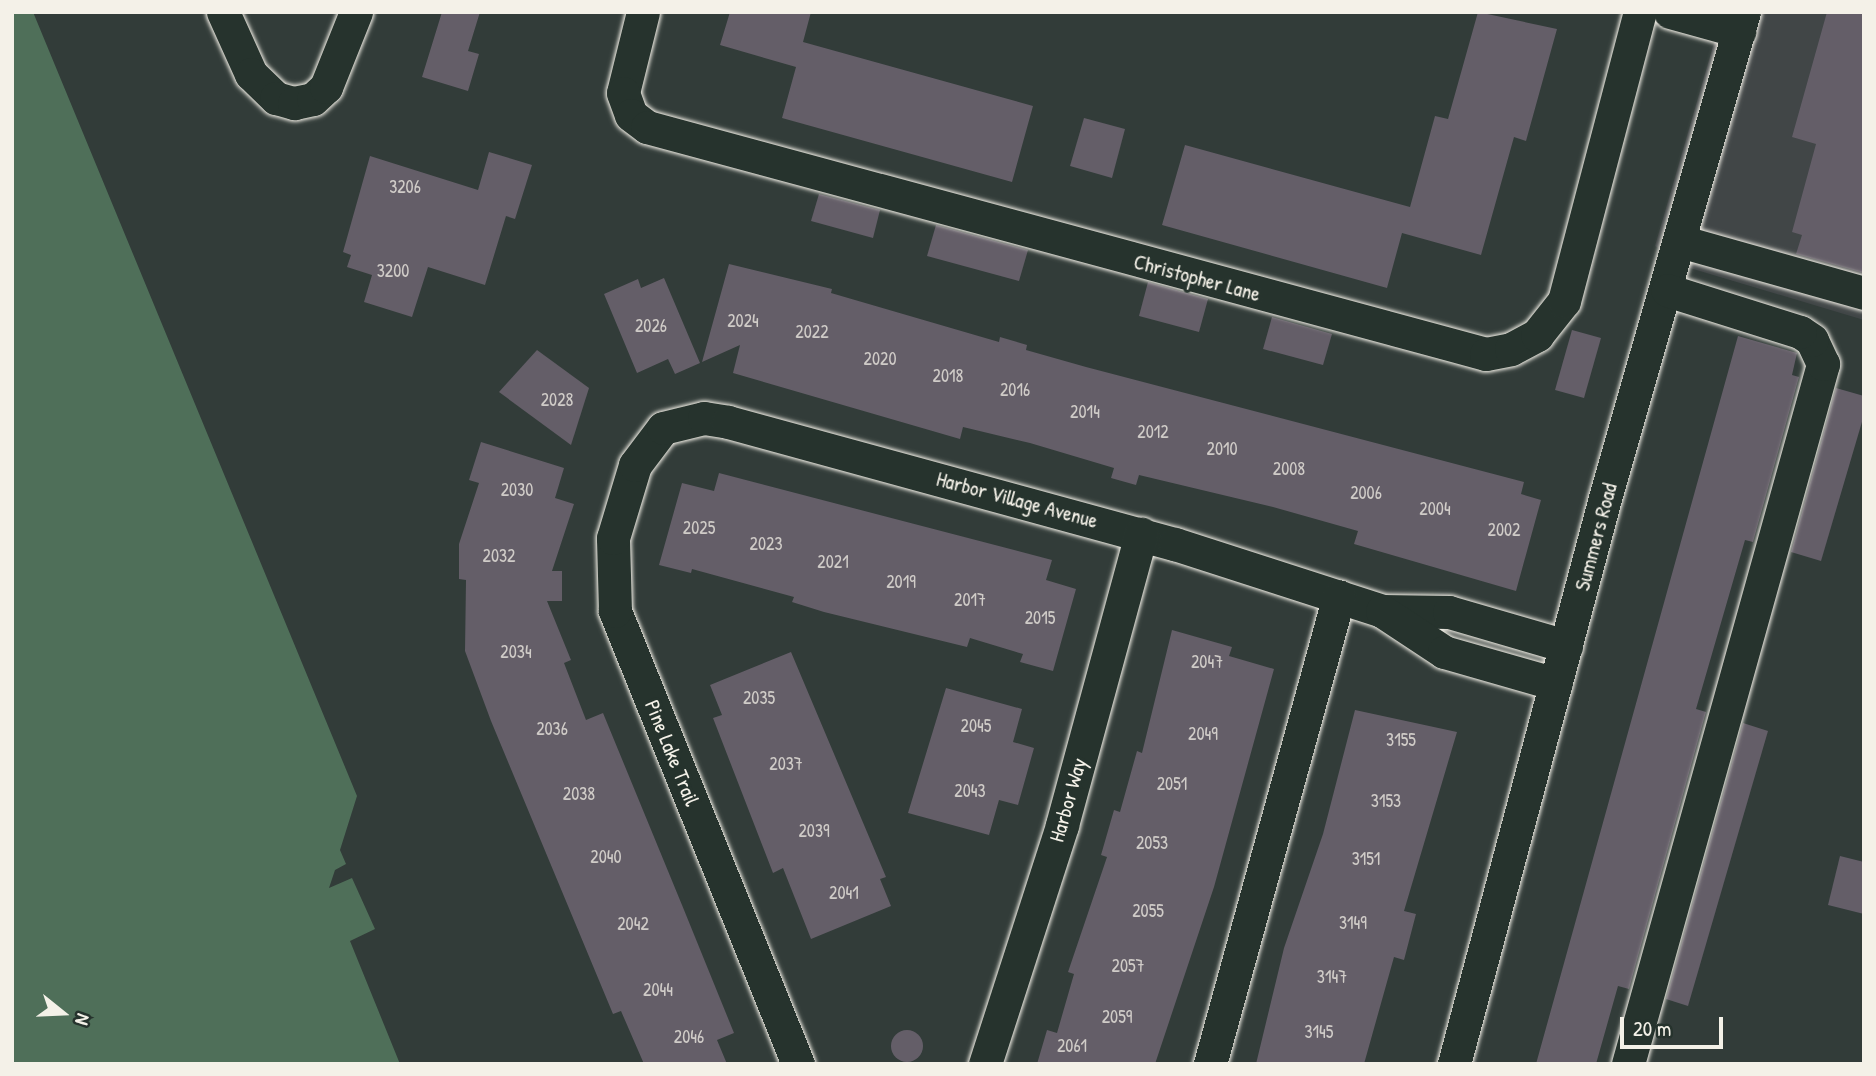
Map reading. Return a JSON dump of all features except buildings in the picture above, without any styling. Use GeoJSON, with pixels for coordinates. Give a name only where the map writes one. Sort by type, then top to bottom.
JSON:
{"type":"FeatureCollection","features":[{"type":"Feature","properties":{"kind":"street"},"geometry":{"type":"LineString","coordinates":[[223,12],[261,86],[283,102],[306,102],[320,94],[335,71],[356,12]]}},
{"type":"Feature","properties":{"kind":"street","name":"Christopher Lane"},"geometry":{"type":"LineString","coordinates":[[643,12],[623,93],[631,114],[647,127],[1486,354],[1511,349],[1538,335],[1564,301],[1640,12]]}},
{"type":"Feature","properties":{"kind":"street"},"geometry":{"type":"LineString","coordinates":[[1670,12],[1742,22]]}},
{"type":"Feature","properties":{"kind":"street","name":"Summers Road"},"geometry":{"type":"LineString","coordinates":[[1454,1064],[1566,646],[1742,22]]}},
{"type":"Feature","properties":{"kind":"street"},"geometry":{"type":"LineString","coordinates":[[1681,241],[1864,293]]}},
{"type":"Feature","properties":{"kind":"street"},"geometry":{"type":"LineString","coordinates":[[1628,1064],[1823,364],[1812,340],[1800,332],[1667,290]]}},
{"type":"Feature","properties":{"kind":"street","name":"Harbor Village Avenue"},"geometry":{"type":"LineString","coordinates":[[652,438],[681,421],[728,422],[1141,534],[1382,611],[1444,652],[1556,684]]}},
{"type":"Feature","properties":{"kind":"street","name":"Pine Lake Trail"},"geometry":{"type":"LineString","coordinates":[[652,438],[635,465],[613,538],[615,611],[797,1064]]}},
{"type":"Feature","properties":{"kind":"street","name":"Harbor Way"},"geometry":{"type":"LineString","coordinates":[[985,1064],[1062,825],[1141,534]]}},
{"type":"Feature","properties":{"kind":"street"},"geometry":{"type":"LineString","coordinates":[[1210,1064],[1339,596]]}},
{"type":"Feature","properties":{"kind":"street","name":"Harbor Village Avenue"},"geometry":{"type":"LineString","coordinates":[[1382,611],[1449,612],[1566,646]]}},
{"type":"Feature","properties":{"kind":"shaded area"},"geometry":{"type":"Polygon","coordinates":[[[1723,12],[1864,12],[1864,320],[1690,268],[1655,246],[1723,12]]]}},
{"type":"Feature","properties":{"kind":"green space"},"geometry":{"type":"Polygon","coordinates":[[[12,12],[33,12],[357,796],[340,850],[346,864],[335,870],[329,888],[352,878],[375,929],[350,941],[400,1064],[12,1064],[12,12]]]}}]}
